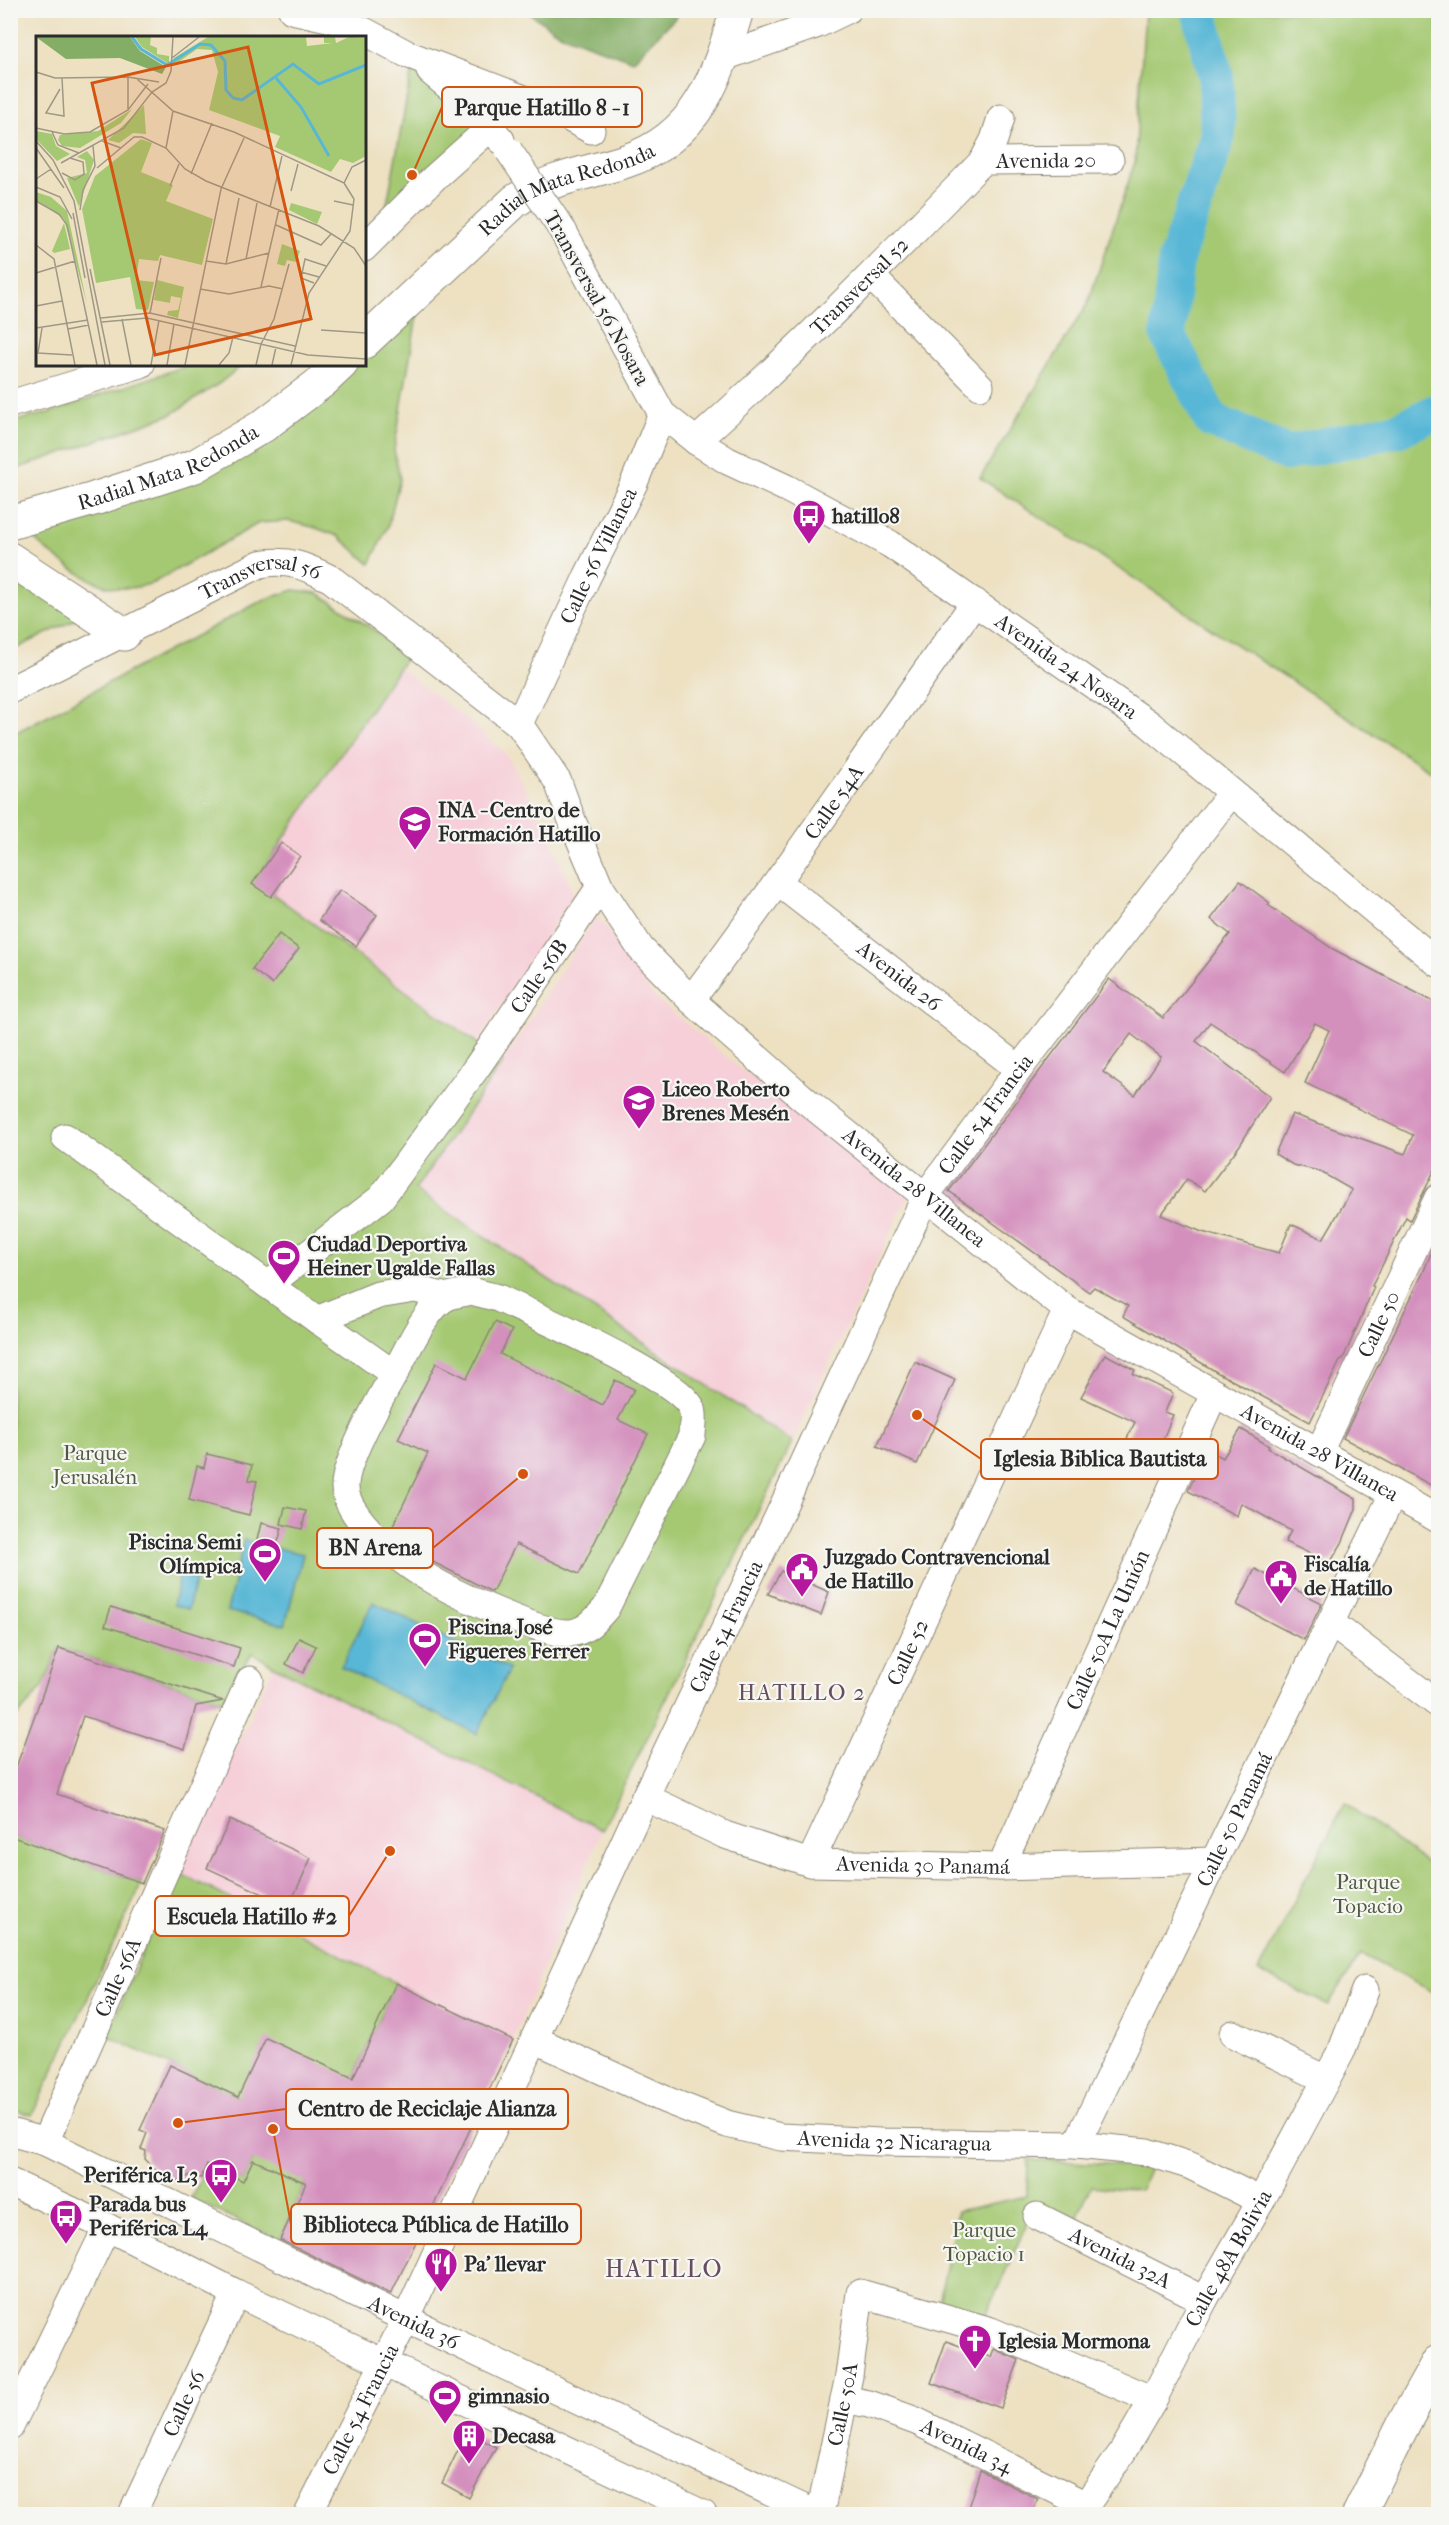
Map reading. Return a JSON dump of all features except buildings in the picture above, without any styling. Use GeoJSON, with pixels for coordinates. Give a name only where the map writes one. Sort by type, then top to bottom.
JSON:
{"type":"FeatureCollection","features":[{"type":"Feature","properties":{"kind":"main road","name":"Radial Mata Redonda"},"geometry":{"type":"LineString","coordinates":[[366,340],[525,194],[560,178],[626,161],[656,149],[680,129],[701,106],[736,14]]}},
{"type":"Feature","properties":{"kind":"main road","name":"Radial Mata Redonda"},"geometry":{"type":"LineString","coordinates":[[10,522],[94,499],[195,466],[263,426],[323,381],[339,366]]}},
{"type":"Feature","properties":{"kind":"main road"},"geometry":{"type":"LineString","coordinates":[[10,559],[124,634]]}},
{"type":"Feature","properties":{"kind":"main road"},"geometry":{"type":"LineString","coordinates":[[1359,2514],[1404,2423],[1438,2362]]}},
{"type":"Feature","properties":{"kind":"street"},"geometry":{"type":"LineString","coordinates":[[292,10],[326,28],[364,31],[407,54],[549,108],[591,130]]}},
{"type":"Feature","properties":{"kind":"street"},"geometry":{"type":"LineString","coordinates":[[721,58],[818,24],[847,10]]}},
{"type":"Feature","properties":{"kind":"street","name":"Transversal 56 Nosara"},"geometry":{"type":"LineString","coordinates":[[407,54],[470,104],[509,151],[563,231],[662,414]]}},
{"type":"Feature","properties":{"kind":"street","name":"Transversal 52"},"geometry":{"type":"LineString","coordinates":[[696,441],[762,382],[871,276],[983,161],[994,140],[1001,118]]}},
{"type":"Feature","properties":{"kind":"street"},"geometry":{"type":"LineString","coordinates":[[366,246],[434,178],[491,127]]}},
{"type":"Feature","properties":{"kind":"street","name":"Avenida 20"},"geometry":{"type":"LineString","coordinates":[[983,161],[1110,160]]}},
{"type":"Feature","properties":{"kind":"street"},"geometry":{"type":"LineString","coordinates":[[871,276],[980,386]]}},
{"type":"Feature","properties":{"kind":"street"},"geometry":{"type":"LineString","coordinates":[[10,404],[134,366]]}},
{"type":"Feature","properties":{"kind":"street","name":"Avenida 24 Nosara"},"geometry":{"type":"LineString","coordinates":[[662,414],[696,441],[728,460],[891,544],[1148,723],[1438,963]]}},
{"type":"Feature","properties":{"kind":"street","name":"Calle 56 Villanea"},"geometry":{"type":"LineString","coordinates":[[519,724],[634,483],[662,414]]}},
{"type":"Feature","properties":{"kind":"street","name":"Transversal 56"},"geometry":{"type":"LineString","coordinates":[[10,690],[260,564],[287,561],[331,579],[519,724]]}},
{"type":"Feature","properties":{"kind":"street","name":"Calle 54A"},"geometry":{"type":"LineString","coordinates":[[691,1000],[779,883],[975,602]]}},
{"type":"Feature","properties":{"kind":"street"},"geometry":{"type":"LineString","coordinates":[[496,705],[532,695]]}},
{"type":"Feature","properties":{"kind":"street","name":"Avenida 28 Villanea"},"geometry":{"type":"LineString","coordinates":[[519,724],[558,782],[600,887],[641,949],[691,1000],[804,1099],[1066,1310],[1438,1519]]}},
{"type":"Feature","properties":{"kind":"street","name":"Calle 54 Francia"},"geometry":{"type":"LineString","coordinates":[[308,2514],[405,2319],[926,1195],[1019,1069],[1232,793]]}},
{"type":"Feature","properties":{"kind":"street","name":"Avenida 26"},"geometry":{"type":"LineString","coordinates":[[779,883],[1019,1069]]}},
{"type":"Feature","properties":{"kind":"street","name":"Calle 56B"},"geometry":{"type":"LineString","coordinates":[[268,1285],[381,1198],[477,1068],[600,887]]}},
{"type":"Feature","properties":{"kind":"street"},"geometry":{"type":"LineString","coordinates":[[65,1137],[394,1374]]}},
{"type":"Feature","properties":{"kind":"street","name":"Calle 50"},"geometry":{"type":"LineString","coordinates":[[1319,1452],[1438,1198]]}},
{"type":"Feature","properties":{"kind":"street"},"geometry":{"type":"LineString","coordinates":[[317,1320],[378,1295],[415,1289],[447,1297]]}},
{"type":"Feature","properties":{"kind":"street"},"geometry":{"type":"LineString","coordinates":[[471,1291],[498,1298],[652,1374],[680,1394],[693,1410],[692,1436],[606,1608],[590,1625],[571,1633],[538,1628],[492,1608],[427,1577],[392,1552],[355,1516],[344,1487],[351,1460],[394,1374],[427,1315],[447,1297],[471,1291]]}},
{"type":"Feature","properties":{"kind":"street","name":"Calle 52"},"geometry":{"type":"LineString","coordinates":[[810,1863],[1066,1310]]}},
{"type":"Feature","properties":{"kind":"street","name":"Calle 50A La Unión"},"geometry":{"type":"LineString","coordinates":[[1001,1867],[1214,1394]]}},
{"type":"Feature","properties":{"kind":"street","name":"Calle 50 Panamá"},"geometry":{"type":"LineString","coordinates":[[1076,2145],[1393,1494]]}},
{"type":"Feature","properties":{"kind":"street"},"geometry":{"type":"LineString","coordinates":[[1331,1623],[1438,1704]]}},
{"type":"Feature","properties":{"kind":"street","name":"Calle 56A"},"geometry":{"type":"LineString","coordinates":[[45,2142],[250,1680]]}},
{"type":"Feature","properties":{"kind":"street","name":"Avenida 30 Panamá"},"geometry":{"type":"LineString","coordinates":[[645,1797],[725,1834],[810,1863],[1001,1867],[1215,1861]]}},
{"type":"Feature","properties":{"kind":"street","name":"Calle 48A Bolivia"},"geometry":{"type":"LineString","coordinates":[[1081,2510],[1124,2451],[1153,2400],[1204,2300],[1261,2202],[1341,2052],[1365,1990]]}},
{"type":"Feature","properties":{"kind":"street"},"geometry":{"type":"LineString","coordinates":[[1233,2034],[1325,2079]]}},
{"type":"Feature","properties":{"kind":"street","name":"Avenida 32 Nicaragua"},"geometry":{"type":"LineString","coordinates":[[534,2039],[666,2100],[716,2120],[781,2137],[880,2142],[1076,2145],[1147,2152],[1191,2166],[1261,2202]]}},
{"type":"Feature","properties":{"kind":"street","name":"Avenida 36"},"geometry":{"type":"LineString","coordinates":[[10,2132],[45,2142],[405,2319],[818,2514]]}},
{"type":"Feature","properties":{"kind":"street"},"geometry":{"type":"LineString","coordinates":[[10,2182],[107,2227],[236,2293],[703,2514]]}},
{"type":"Feature","properties":{"kind":"street","name":"Avenida 32A"},"geometry":{"type":"LineString","coordinates":[[1037,2216],[1204,2300]]}},
{"type":"Feature","properties":{"kind":"street"},"geometry":{"type":"LineString","coordinates":[[10,2427],[107,2227]]}},
{"type":"Feature","properties":{"kind":"street","name":"Calle 56"},"geometry":{"type":"LineString","coordinates":[[132,2514],[236,2293]]}},
{"type":"Feature","properties":{"kind":"street","name":"Calle 50A"},"geometry":{"type":"LineString","coordinates":[[818,2514],[849,2376],[860,2293],[991,2331],[1153,2400]]}},
{"type":"Feature","properties":{"kind":"street","name":"Avenida 34"},"geometry":{"type":"LineString","coordinates":[[844,2399],[869,2404],[916,2421],[1081,2510]]}},
{"type":"Feature","properties":{"kind":"shaded area","name":"INA - Centro de Formación Hatillo"},"geometry":{"type":"Polygon","coordinates":[[[399,667],[472,724],[507,756],[542,819],[574,895],[478,1042],[252,884],[399,667]]]}},
{"type":"Feature","properties":{"kind":"shaded area","name":"Liceo Roberto Brenes Mesén"},"geometry":{"type":"Polygon","coordinates":[[[597,915],[653,996],[742,1070],[908,1196],[792,1442],[415,1190],[503,1062],[597,915]]]}},
{"type":"Feature","properties":{"kind":"shaded area"},"geometry":{"type":"Polygon","coordinates":[[[274,1666],[602,1830],[513,2040],[177,1872],[274,1666]]]}},
{"type":"Feature","properties":{"kind":"green space"},"geometry":{"type":"Polygon","coordinates":[[[682,10],[633,61],[560,34],[526,11],[682,10]]]}},
{"type":"Feature","properties":{"kind":"green space"},"geometry":{"type":"Polygon","coordinates":[[[1145,11],[1438,11],[1438,776],[980,478],[1088,303],[1135,162],[1145,11]]]}},
{"type":"Feature","properties":{"kind":"green space"},"geometry":{"type":"Polygon","coordinates":[[[413,64],[481,124],[383,226],[413,64]]]}},
{"type":"Feature","properties":{"kind":"green space"},"geometry":{"type":"Polygon","coordinates":[[[420,298],[394,450],[400,479],[388,526],[370,564],[338,536],[288,521],[259,523],[153,583],[115,588],[94,581],[70,568],[31,536],[32,523],[153,483],[349,366],[366,366],[366,349],[420,298]]]}},
{"type":"Feature","properties":{"kind":"green space"},"geometry":{"type":"Polygon","coordinates":[[[185,366],[241,366],[220,383],[172,414],[11,471],[11,422],[48,413],[185,366]]]}},
{"type":"Feature","properties":{"kind":"green space"},"geometry":{"type":"Polygon","coordinates":[[[11,561],[80,617],[11,651],[11,561]]]}},
{"type":"Feature","properties":{"kind":"green space","name":"Ciudad Deportiva Heiner Ugalde Fallas"},"geometry":{"type":"Polygon","coordinates":[[[294,590],[318,593],[409,653],[255,881],[503,1062],[415,1190],[792,1442],[602,1830],[252,1653],[224,1701],[59,1648],[43,1687],[11,1723],[11,735],[263,600],[294,590]]]}},
{"type":"Feature","properties":{"kind":"green space","name":"Parque Topacio"},"geometry":{"type":"Polygon","coordinates":[[[1345,1803],[1438,1871],[1438,1985],[1434,1993],[1361,1954],[1328,2005],[1258,1971],[1345,1803]]]}},
{"type":"Feature","properties":{"kind":"green space"},"geometry":{"type":"Polygon","coordinates":[[[11,1836],[142,1883],[32,2115],[11,2109],[11,1836]]]}},
{"type":"Feature","properties":{"kind":"green space"},"geometry":{"type":"Polygon","coordinates":[[[177,1872],[396,1983],[280,2240],[191,2199],[207,2164],[243,2181],[253,2160],[238,2097],[107,2036],[177,1872]]]}},
{"type":"Feature","properties":{"kind":"green space","name":"Parque Topacio 1"},"geometry":{"type":"Polygon","coordinates":[[[1028,2160],[1151,2166],[1140,2191],[1091,2186],[1074,2224],[1033,2210],[986,2315],[939,2302],[958,2211],[1027,2196],[1028,2160]]]}},
{"type":"Feature","properties":{"kind":"water","name":"Piscina Semi Olímpica"},"geometry":{"type":"Polygon","coordinates":[[[244,1540],[303,1554],[285,1625],[227,1611],[244,1540]]]}},
{"type":"Feature","properties":{"kind":"water"},"geometry":{"type":"Polygon","coordinates":[[[180,1575],[196,1579],[188,1609],[173,1605],[180,1575]]]}},
{"type":"Feature","properties":{"kind":"water","name":"Piscina José Figueres Ferrer"},"geometry":{"type":"Polygon","coordinates":[[[373,1602],[509,1669],[477,1734],[341,1667],[373,1602]]]}},
{"type":"Feature","properties":{"kind":"waterway"},"geometry":{"type":"LineString","coordinates":[[1199,10],[1216,77],[1218,135],[1176,259],[1168,335],[1211,420],[1287,453],[1397,430],[1438,411]]}},
{"type":"Feature","properties":{"kind":"place","name":"Parque Hatillo 8 - 1"},"geometry":{"type":"Point","coordinates":[412,175]}},
{"type":"Feature","properties":{"kind":"place","name":"hatillo8"},"geometry":{"type":"Point","coordinates":[809,545]}},
{"type":"Feature","properties":{"kind":"place","name":"INA - Centro de Formación Hatillo"},"geometry":{"type":"Point","coordinates":[415,851]}},
{"type":"Feature","properties":{"kind":"place","name":"Liceo Roberto Brenes Mesén"},"geometry":{"type":"Point","coordinates":[639,1130]}},
{"type":"Feature","properties":{"kind":"place","name":"Ciudad Deportiva Heiner Ugalde Fallas"},"geometry":{"type":"Point","coordinates":[284,1285]}},
{"type":"Feature","properties":{"kind":"place","name":"Iglesia Biblica Bautista"},"geometry":{"type":"Point","coordinates":[917,1415]}},
{"type":"Feature","properties":{"kind":"place","name":"BN Arena"},"geometry":{"type":"Point","coordinates":[523,1474]}},
{"type":"Feature","properties":{"kind":"place","name":"Piscina Semi Olímpica"},"geometry":{"type":"Point","coordinates":[265,1583]}},
{"type":"Feature","properties":{"kind":"place","name":"Juzgado Contravencional de Hatillo"},"geometry":{"type":"Point","coordinates":[802,1598]}},
{"type":"Feature","properties":{"kind":"place","name":"Fiscalía de Hatillo"},"geometry":{"type":"Point","coordinates":[1281,1605]}},
{"type":"Feature","properties":{"kind":"place","name":"Piscina José Figueres Ferrer"},"geometry":{"type":"Point","coordinates":[425,1668]}},
{"type":"Feature","properties":{"kind":"place","name":"Escuela Hatillo #2"},"geometry":{"type":"Point","coordinates":[390,1851]}},
{"type":"Feature","properties":{"kind":"place","name":"Centro de Reciclaje Alianza"},"geometry":{"type":"Point","coordinates":[178,2123]}},
{"type":"Feature","properties":{"kind":"place","name":"Biblioteca Pública de Hatillo"},"geometry":{"type":"Point","coordinates":[273,2129]}},
{"type":"Feature","properties":{"kind":"place","name":"Periférica L3"},"geometry":{"type":"Point","coordinates":[221,2204]}},
{"type":"Feature","properties":{"kind":"place","name":"Parada bus Periférica L4"},"geometry":{"type":"Point","coordinates":[66,2245]}},
{"type":"Feature","properties":{"kind":"place","name":"Pa' llevar"},"geometry":{"type":"Point","coordinates":[441,2293]}},
{"type":"Feature","properties":{"kind":"place","name":"Iglesia Mormona"},"geometry":{"type":"Point","coordinates":[975,2370]}},
{"type":"Feature","properties":{"kind":"place","name":"gimnasio"},"geometry":{"type":"Point","coordinates":[445,2425]}},
{"type":"Feature","properties":{"kind":"place","name":"Decasa"},"geometry":{"type":"Point","coordinates":[469,2465]}},
{"type":"Feature","properties":{"kind":"district","name":"HATILLO 2"},"geometry":{"type":"Point","coordinates":[802,1693]}},
{"type":"Feature","properties":{"kind":"district","name":"HATILLO"},"geometry":{"type":"Point","coordinates":[664,2269]}},
{"type":"Feature","properties":{"kind":"park label","name":"Parque Jerusalén"},"geometry":{"type":"Point","coordinates":[95,1465]}}]}
